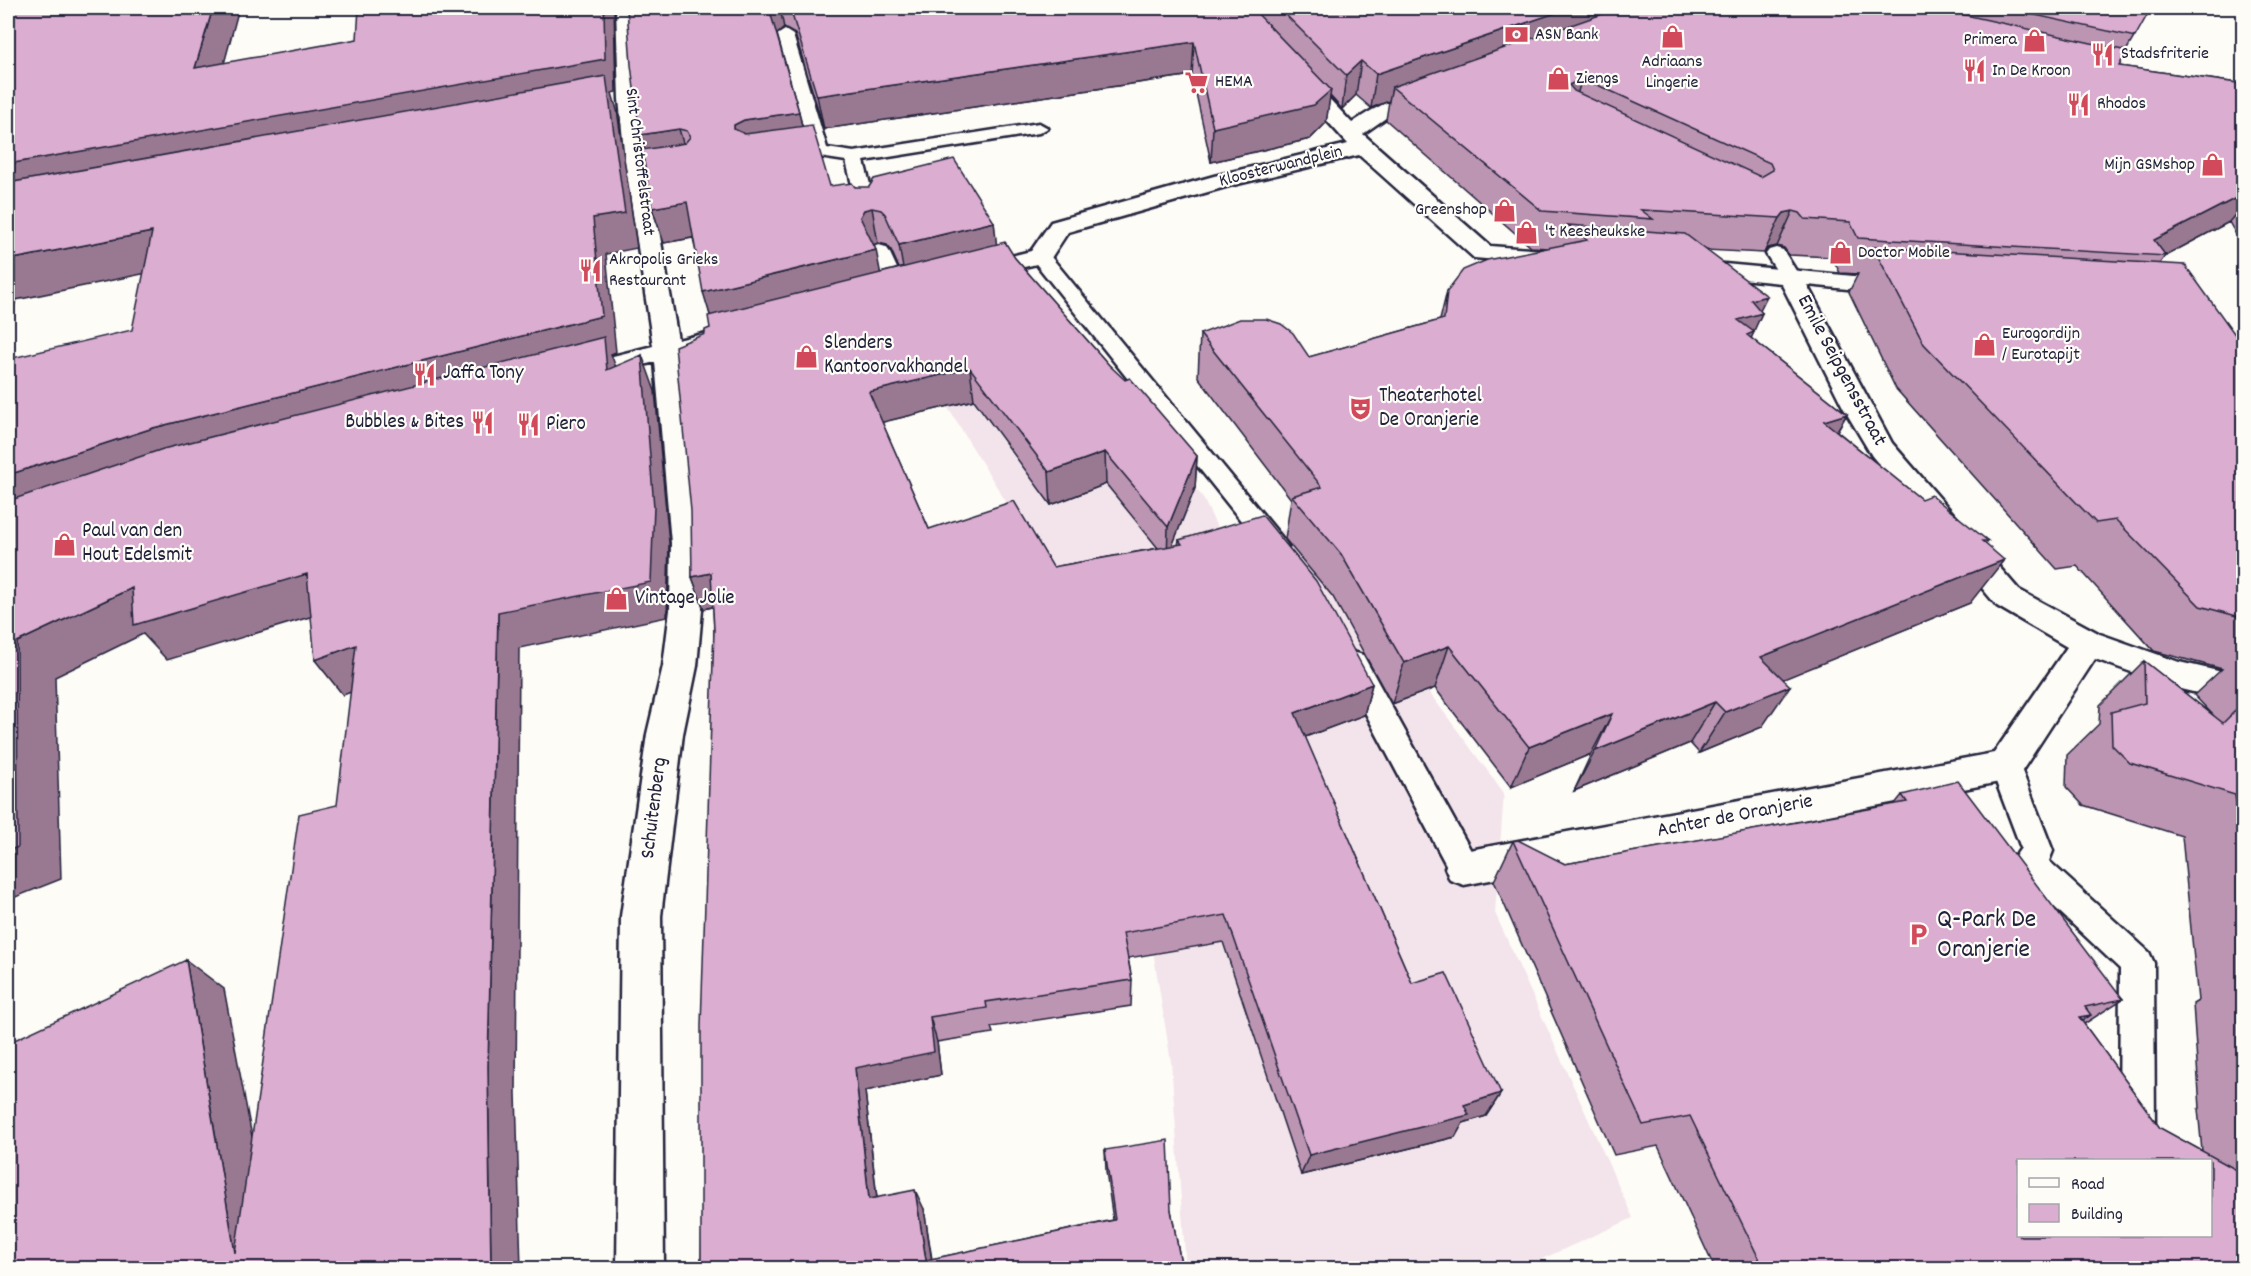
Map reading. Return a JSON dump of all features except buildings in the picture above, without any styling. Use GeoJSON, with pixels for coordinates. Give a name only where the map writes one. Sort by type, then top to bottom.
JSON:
{"type":"FeatureCollection","features":[{"type":"Feature","properties":{"kind":"street","name":"Sint Christoffelstraat"},"geometry":{"type":"LineString","coordinates":[[625,8],[630,99],[645,172],[668,351]]}},
{"type":"Feature","properties":{"kind":"street"},"geometry":{"type":"LineString","coordinates":[[1280,58],[1357,140],[1383,111],[1447,89]]}},
{"type":"Feature","properties":{"kind":"street"},"geometry":{"type":"LineString","coordinates":[[606,102],[630,99]]}},
{"type":"Feature","properties":{"kind":"street","name":"Kloosterwandplein"},"geometry":{"type":"LineString","coordinates":[[1040,256],[1059,227],[1357,140],[1484,253],[1576,259]]}},
{"type":"Feature","properties":{"kind":"street"},"geometry":{"type":"LineString","coordinates":[[952,278],[1040,256]]}},
{"type":"Feature","properties":{"kind":"street"},"geometry":{"type":"LineString","coordinates":[[1667,266],[1783,265],[1927,288]]}},
{"type":"Feature","properties":{"kind":"street","name":"Emile Seipgensstraat"},"geometry":{"type":"LineString","coordinates":[[1783,265],[1858,409],[1882,449],[2008,598],[2088,643],[2176,675],[2244,691]]}},
{"type":"Feature","properties":{"kind":"street"},"geometry":{"type":"LineString","coordinates":[[543,382],[742,332]]}},
{"type":"Feature","properties":{"kind":"street","name":"Schuitenberg"},"geometry":{"type":"LineString","coordinates":[[641,1269],[641,916],[665,734],[680,666],[686,610],[686,543],[668,351]]}},
{"type":"Feature","properties":{"kind":"street"},"geometry":{"type":"LineString","coordinates":[[2005,766],[2088,643]]}},
{"type":"Feature","properties":{"kind":"street","name":"Achter de Oranjerie"},"geometry":{"type":"LineString","coordinates":[[1464,868],[2005,766]]}},
{"type":"Feature","properties":{"kind":"lane"},"geometry":{"type":"LineString","coordinates":[[785,34],[819,152]]}},
{"type":"Feature","properties":{"kind":"lane"},"geometry":{"type":"LineString","coordinates":[[797,155],[819,152],[854,157],[1039,128]]}},
{"type":"Feature","properties":{"kind":"lane"},"geometry":{"type":"LineString","coordinates":[[854,157],[868,216]]}},
{"type":"Feature","properties":{"kind":"lane"},"geometry":{"type":"LineString","coordinates":[[879,251],[898,292]]}},
{"type":"Feature","properties":{"kind":"lane"},"geometry":{"type":"LineString","coordinates":[[1040,256],[1292,568]]}},
{"type":"Feature","properties":{"kind":"lane"},"geometry":{"type":"LineString","coordinates":[[1339,637],[1464,868]]}},
{"type":"Feature","properties":{"kind":"lane"},"geometry":{"type":"LineString","coordinates":[[2002,892],[2038,851],[2005,766]]}},
{"type":"Feature","properties":{"kind":"lane"},"geometry":{"type":"LineString","coordinates":[[2028,862],[2137,963],[2137,1156]]}},
{"type":"Feature","properties":{"kind":"shaded area"},"geometry":{"type":"Polygon","coordinates":[[[1013,283],[1202,496],[1223,540],[1306,527],[1504,793],[1495,913],[1633,1218],[1522,1268],[1186,1268],[1171,1062],[1111,690],[1031,542],[927,374],[791,405],[716,795],[708,423],[1013,283]]]}},
{"type":"Feature","properties":{"kind":"place","name":"ASN Bank"},"geometry":{"type":"Point","coordinates":[1517,35]}},
{"type":"Feature","properties":{"kind":"place","name":"Adriaans Lingerie"},"geometry":{"type":"Point","coordinates":[1672,36]}},
{"type":"Feature","properties":{"kind":"place","name":"Primera"},"geometry":{"type":"Point","coordinates":[2035,40]}},
{"type":"Feature","properties":{"kind":"place","name":"Stadsfriterie"},"geometry":{"type":"Point","coordinates":[2103,54]}},
{"type":"Feature","properties":{"kind":"place","name":"In De Kroon"},"geometry":{"type":"Point","coordinates":[1974,71]}},
{"type":"Feature","properties":{"kind":"place","name":"Ziengs"},"geometry":{"type":"Point","coordinates":[1558,79]}},
{"type":"Feature","properties":{"kind":"place","name":"HEMA"},"geometry":{"type":"Point","coordinates":[1197,82]}},
{"type":"Feature","properties":{"kind":"place","name":"Rhodos"},"geometry":{"type":"Point","coordinates":[2079,104]}},
{"type":"Feature","properties":{"kind":"place","name":"Mijn GSMshop"},"geometry":{"type":"Point","coordinates":[2213,165]}},
{"type":"Feature","properties":{"kind":"place","name":"Greenshop"},"geometry":{"type":"Point","coordinates":[1505,210]}},
{"type":"Feature","properties":{"kind":"place","name":"'t Keesheukske"},"geometry":{"type":"Point","coordinates":[1527,232]}},
{"type":"Feature","properties":{"kind":"place","name":"Doctor Mobile"},"geometry":{"type":"Point","coordinates":[1840,253]}},
{"type":"Feature","properties":{"kind":"place","name":"Akropolis Grieks Restaurant"},"geometry":{"type":"Point","coordinates":[591,270]}},
{"type":"Feature","properties":{"kind":"place","name":"Eurogordijn / Eurotapijt"},"geometry":{"type":"Point","coordinates":[1984,344]}},
{"type":"Feature","properties":{"kind":"place","name":"Slenders Kantoorvakhandel"},"geometry":{"type":"Point","coordinates":[806,356]}},
{"type":"Feature","properties":{"kind":"place","name":"Jaffa Tony"},"geometry":{"type":"Point","coordinates":[425,374]}},
{"type":"Feature","properties":{"kind":"place","name":"Theaterhotel De Oranjerie"},"geometry":{"type":"Point","coordinates":[1361,409]}},
{"type":"Feature","properties":{"kind":"place","name":"Bubbles & Bites"},"geometry":{"type":"Point","coordinates":[482,423]}},
{"type":"Feature","properties":{"kind":"place","name":"Piero"},"geometry":{"type":"Point","coordinates":[528,425]}},
{"type":"Feature","properties":{"kind":"place","name":"Paul van den Hout Edelsmit"},"geometry":{"type":"Point","coordinates":[64,544]}},
{"type":"Feature","properties":{"kind":"place","name":"Vintage Jolie"},"geometry":{"type":"Point","coordinates":[617,599]}},
{"type":"Feature","properties":{"kind":"place","name":"Q-Park De Oranjerie"},"geometry":{"type":"Point","coordinates":[1919,935]}}]}
